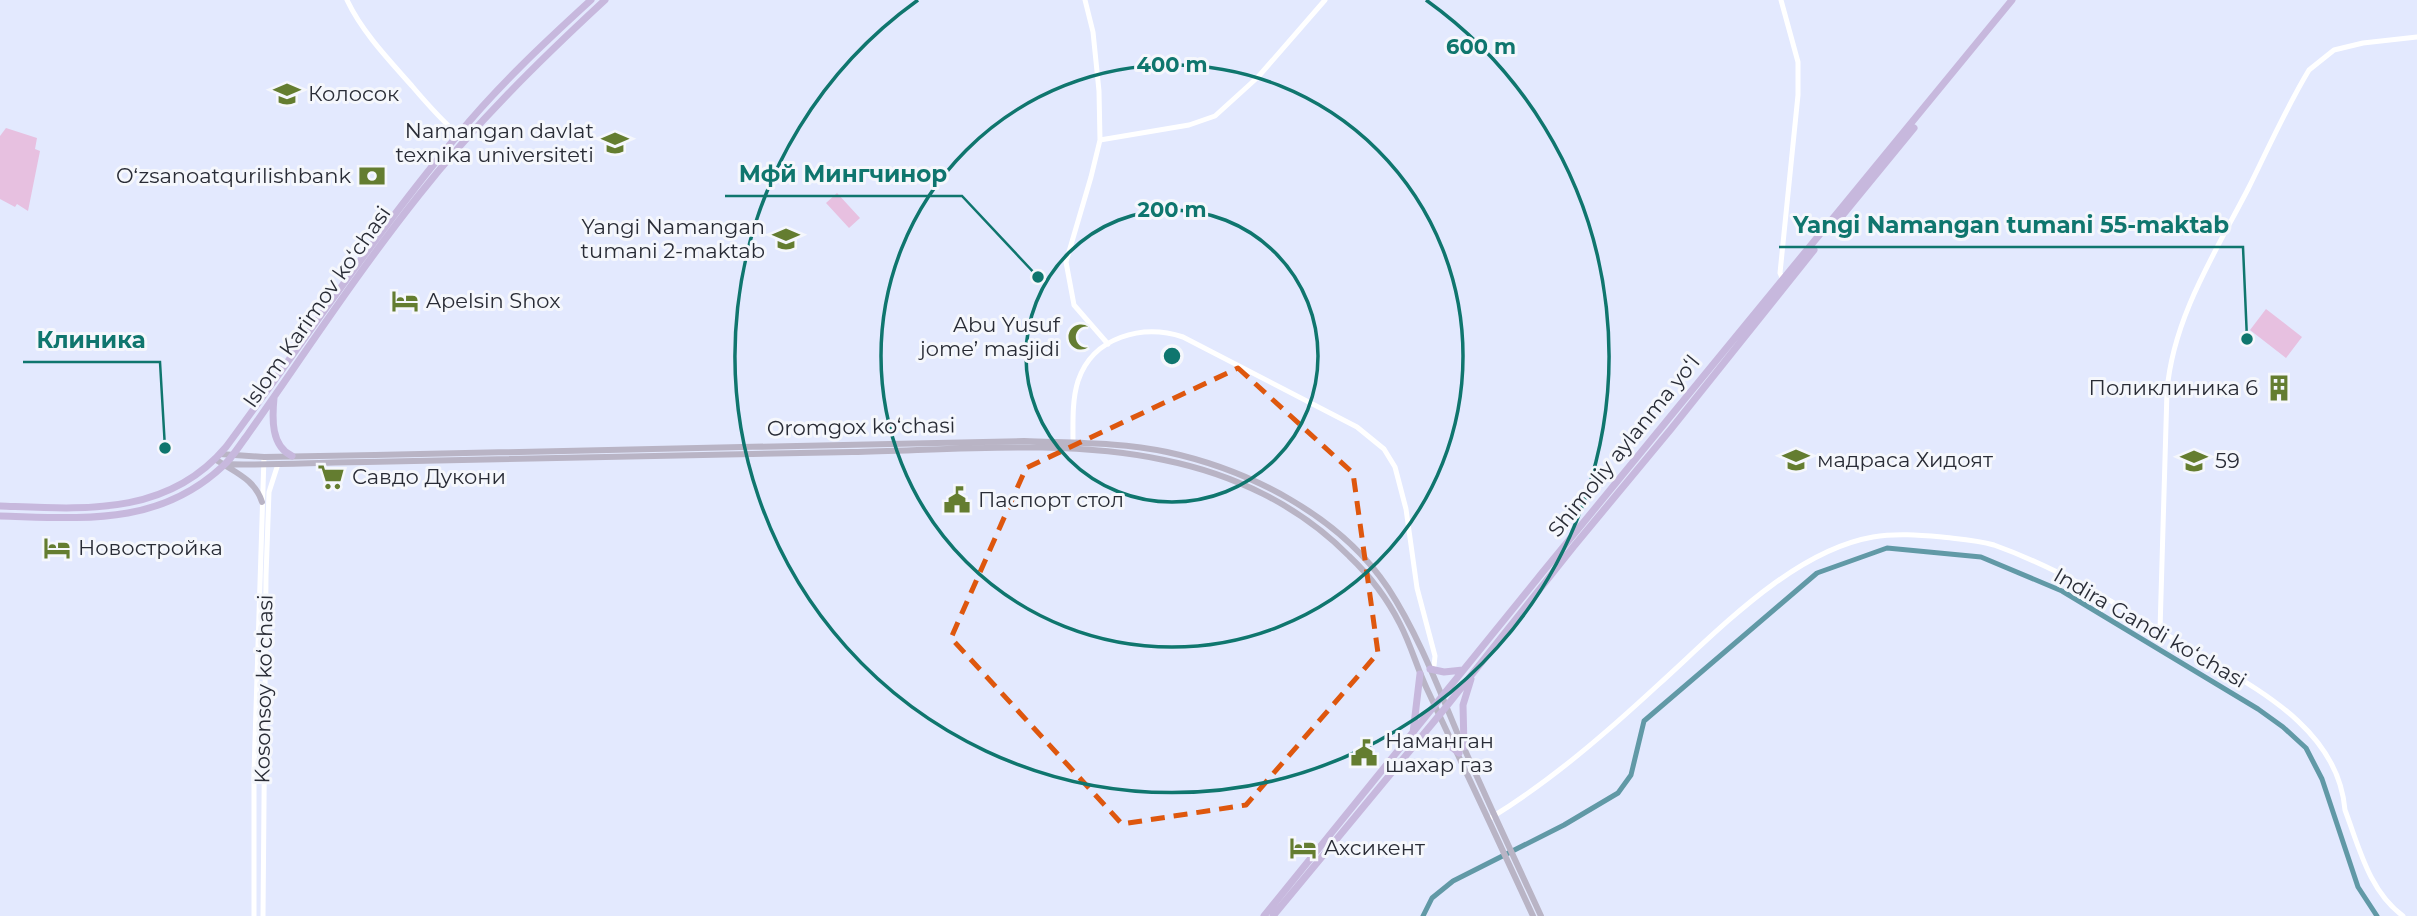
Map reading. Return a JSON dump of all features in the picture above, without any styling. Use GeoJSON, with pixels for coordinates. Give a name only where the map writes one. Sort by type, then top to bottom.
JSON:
{"type":"FeatureCollection","features":[{"type":"Feature","properties":{"kind":"main road","name":"Islom Karimov koʻchasi"},"geometry":{"type":"LineString","coordinates":[[0,506],[91,508],[142,501],[186,482],[218,456],[379,233],[458,134],[520,66],[591,0]]}},
{"type":"Feature","properties":{"kind":"main road","name":"Islom Karimov koʻchasi"},"geometry":{"type":"LineString","coordinates":[[0,516],[92,518],[145,511],[187,492],[225,464],[383,241],[465,140],[520,79],[606,0]]}},
{"type":"Feature","properties":{"kind":"main road","name":"Shimoliy aylanma yoʻl"},"geometry":{"type":"LineString","coordinates":[[1273,916],[1414,739],[1442,697],[1668,427],[2012,0]]}},
{"type":"Feature","properties":{"kind":"main road","name":"Shimoliy aylanma yoʻl"},"geometry":{"type":"LineString","coordinates":[[1927,108],[2018,0]]}},
{"type":"Feature","properties":{"kind":"main road"},"geometry":{"type":"LineString","coordinates":[[275,393],[273,414],[276,439],[281,449],[292,456]]}},
{"type":"Feature","properties":{"kind":"main road","name":"Oromgox ko‘chasi"},"geometry":{"type":"LineString","coordinates":[[225,464],[292,456],[687,447],[1073,442],[1128,445],[1192,458],[1231,471],[1284,495],[1336,532],[1372,569],[1397,602],[1412,640]]}},
{"type":"Feature","properties":{"kind":"main road","name":"Oromgox ko‘chasi"},"geometry":{"type":"LineString","coordinates":[[218,456],[278,464],[1022,449],[1113,453],[1169,460],[1205,470],[1263,493],[1311,523],[1377,585],[1412,640]]}},
{"type":"Feature","properties":{"kind":"main road"},"geometry":{"type":"LineString","coordinates":[[218,456],[254,485],[262,502]]}},
{"type":"Feature","properties":{"kind":"main road","name":"Shimoliy aylanma yoʻl"},"geometry":{"type":"LineString","coordinates":[[1264,916],[1414,739],[1440,715],[1571,544]]}},
{"type":"Feature","properties":{"kind":"main road"},"geometry":{"type":"LineString","coordinates":[[1412,640],[1430,668],[1461,750],[1504,838],[1533,916]]}},
{"type":"Feature","properties":{"kind":"main road"},"geometry":{"type":"LineString","coordinates":[[1412,640],[1420,674],[1461,750]]}},
{"type":"Feature","properties":{"kind":"main road"},"geometry":{"type":"LineString","coordinates":[[1430,668],[1444,672],[1464,670]]}},
{"type":"Feature","properties":{"kind":"main road"},"geometry":{"type":"LineString","coordinates":[[1420,674],[1414,739],[1435,738],[1461,750]]}},
{"type":"Feature","properties":{"kind":"main road"},"geometry":{"type":"LineString","coordinates":[[1461,750],[1463,705],[1472,675]]}},
{"type":"Feature","properties":{"kind":"main road"},"geometry":{"type":"LineString","coordinates":[[1492,818],[1499,844],[1541,916]]}},
{"type":"Feature","properties":{"kind":"street"},"geometry":{"type":"LineString","coordinates":[[347,0],[391,63],[429,108],[465,140]]}},
{"type":"Feature","properties":{"kind":"street"},"geometry":{"type":"LineString","coordinates":[[1085,0],[1093,32],[1100,140],[1066,262],[1074,305],[1108,344]]}},
{"type":"Feature","properties":{"kind":"street"},"geometry":{"type":"LineString","coordinates":[[1100,140],[1189,125],[1215,116],[1258,77],[1325,0]]}},
{"type":"Feature","properties":{"kind":"street"},"geometry":{"type":"LineString","coordinates":[[1781,0],[1798,62],[1796,125],[1780,273],[1785,283]]}},
{"type":"Feature","properties":{"kind":"street"},"geometry":{"type":"LineString","coordinates":[[2160,630],[2169,364],[2180,326],[2309,70],[2334,50],[2363,43],[2417,37]]}},
{"type":"Feature","properties":{"kind":"street"},"geometry":{"type":"LineString","coordinates":[[1073,442],[1073,411],[1079,380],[1087,365],[1121,335],[1152,331],[1165,331],[1183,337],[1357,427],[1391,457],[1401,484],[1416,588],[1434,656],[1434,666],[1430,668]]}},
{"type":"Feature","properties":{"kind":"street"},"geometry":{"type":"LineString","coordinates":[[687,447],[687,456]]}},
{"type":"Feature","properties":{"kind":"street","name":"Kosonsoy koʻchasi"},"geometry":{"type":"LineString","coordinates":[[254,916],[254,772],[264,461]]}},
{"type":"Feature","properties":{"kind":"street","name":"Kosonsoy koʻchasi"},"geometry":{"type":"LineString","coordinates":[[263,916],[265,576],[269,492],[278,464]]}},
{"type":"Feature","properties":{"kind":"street","name":"Indira Gandi koʻchasi"},"geometry":{"type":"LineString","coordinates":[[1492,818],[1594,741],[1713,633],[1795,570],[1834,549],[1872,537],[1911,534],[1973,540],[1993,545],[2078,581],[2276,703],[2312,735],[2336,773],[2345,810],[2372,879],[2388,902],[2403,916]]}},
{"type":"Feature","properties":{"kind":"highlighted area"},"geometry":{"type":"Polygon","coordinates":[[[1238,368],[1353,473],[1378,653],[1246,805],[1122,824],[951,638],[1026,468],[1238,368]]]}},
{"type":"Feature","properties":{"kind":"shaded area"},"geometry":{"type":"Polygon","coordinates":[[[6,128],[37,138],[35,149],[40,151],[28,211],[17,204],[15,207],[0,199],[0,136],[6,128]]]}},
{"type":"Feature","properties":{"kind":"shaded area"},"geometry":{"type":"Polygon","coordinates":[[[837,193],[860,218],[849,228],[826,203],[837,193]]]}},
{"type":"Feature","properties":{"kind":"shaded area"},"geometry":{"type":"Polygon","coordinates":[[[2266,309],[2302,337],[2286,358],[2250,330],[2266,309]]]}},
{"type":"Feature","properties":{"kind":"waterway"},"geometry":{"type":"LineString","coordinates":[[1423,916],[1432,898],[1453,881],[1564,825],[1618,793],[1631,775],[1644,721],[1817,573],[1887,548],[1981,557],[2062,591],[2258,709],[2283,727],[2306,748],[2322,779],[2358,887],[2377,916]]}},
{"type":"Feature","properties":{"kind":"place","name":"Колосок"},"geometry":{"type":"Point","coordinates":[287,94]}},
{"type":"Feature","properties":{"kind":"place","name":"Namangan davlat texnika universiteti"},"geometry":{"type":"Point","coordinates":[615,143]}},
{"type":"Feature","properties":{"kind":"place","name":"Oʻzsanoatqurilishbank"},"geometry":{"type":"Point","coordinates":[372,176]}},
{"type":"Feature","properties":{"kind":"place","name":"Yangi Namangan tumani 2-maktab"},"geometry":{"type":"Point","coordinates":[786,239]}},
{"type":"Feature","properties":{"kind":"place","name":"Мфй Мингчинор"},"geometry":{"type":"Point","coordinates":[1038,277]}},
{"type":"Feature","properties":{"kind":"place","name":"Apelsin Shox"},"geometry":{"type":"Point","coordinates":[405,301]}},
{"type":"Feature","properties":{"kind":"place","name":"Abu Yusuf jome’ masjidi"},"geometry":{"type":"Point","coordinates":[1081,337]}},
{"type":"Feature","properties":{"kind":"place","name":"Yangi Namangan tumani 55-maktab"},"geometry":{"type":"Point","coordinates":[2247,339]}},
{"type":"Feature","properties":{"kind":"place","name":"Поликлиника 6"},"geometry":{"type":"Point","coordinates":[2279,388]}},
{"type":"Feature","properties":{"kind":"place","name":"Клиника"},"geometry":{"type":"Point","coordinates":[165,448]}},
{"type":"Feature","properties":{"kind":"place","name":"мадраса Хидоят"},"geometry":{"type":"Point","coordinates":[1796,460]}},
{"type":"Feature","properties":{"kind":"place","name":"59"},"geometry":{"type":"Point","coordinates":[2194,461]}},
{"type":"Feature","properties":{"kind":"place","name":"Савдо Дукони"},"geometry":{"type":"Point","coordinates":[331,477]}},
{"type":"Feature","properties":{"kind":"place","name":"Паспорт стол"},"geometry":{"type":"Point","coordinates":[957,500]}},
{"type":"Feature","properties":{"kind":"place","name":"Новостройка"},"geometry":{"type":"Point","coordinates":[57,548]}},
{"type":"Feature","properties":{"kind":"place","name":"Наманган шахар газ"},"geometry":{"type":"Point","coordinates":[1364,753]}},
{"type":"Feature","properties":{"kind":"place","name":"Ахсикент"},"geometry":{"type":"Point","coordinates":[1303,848]}}]}
